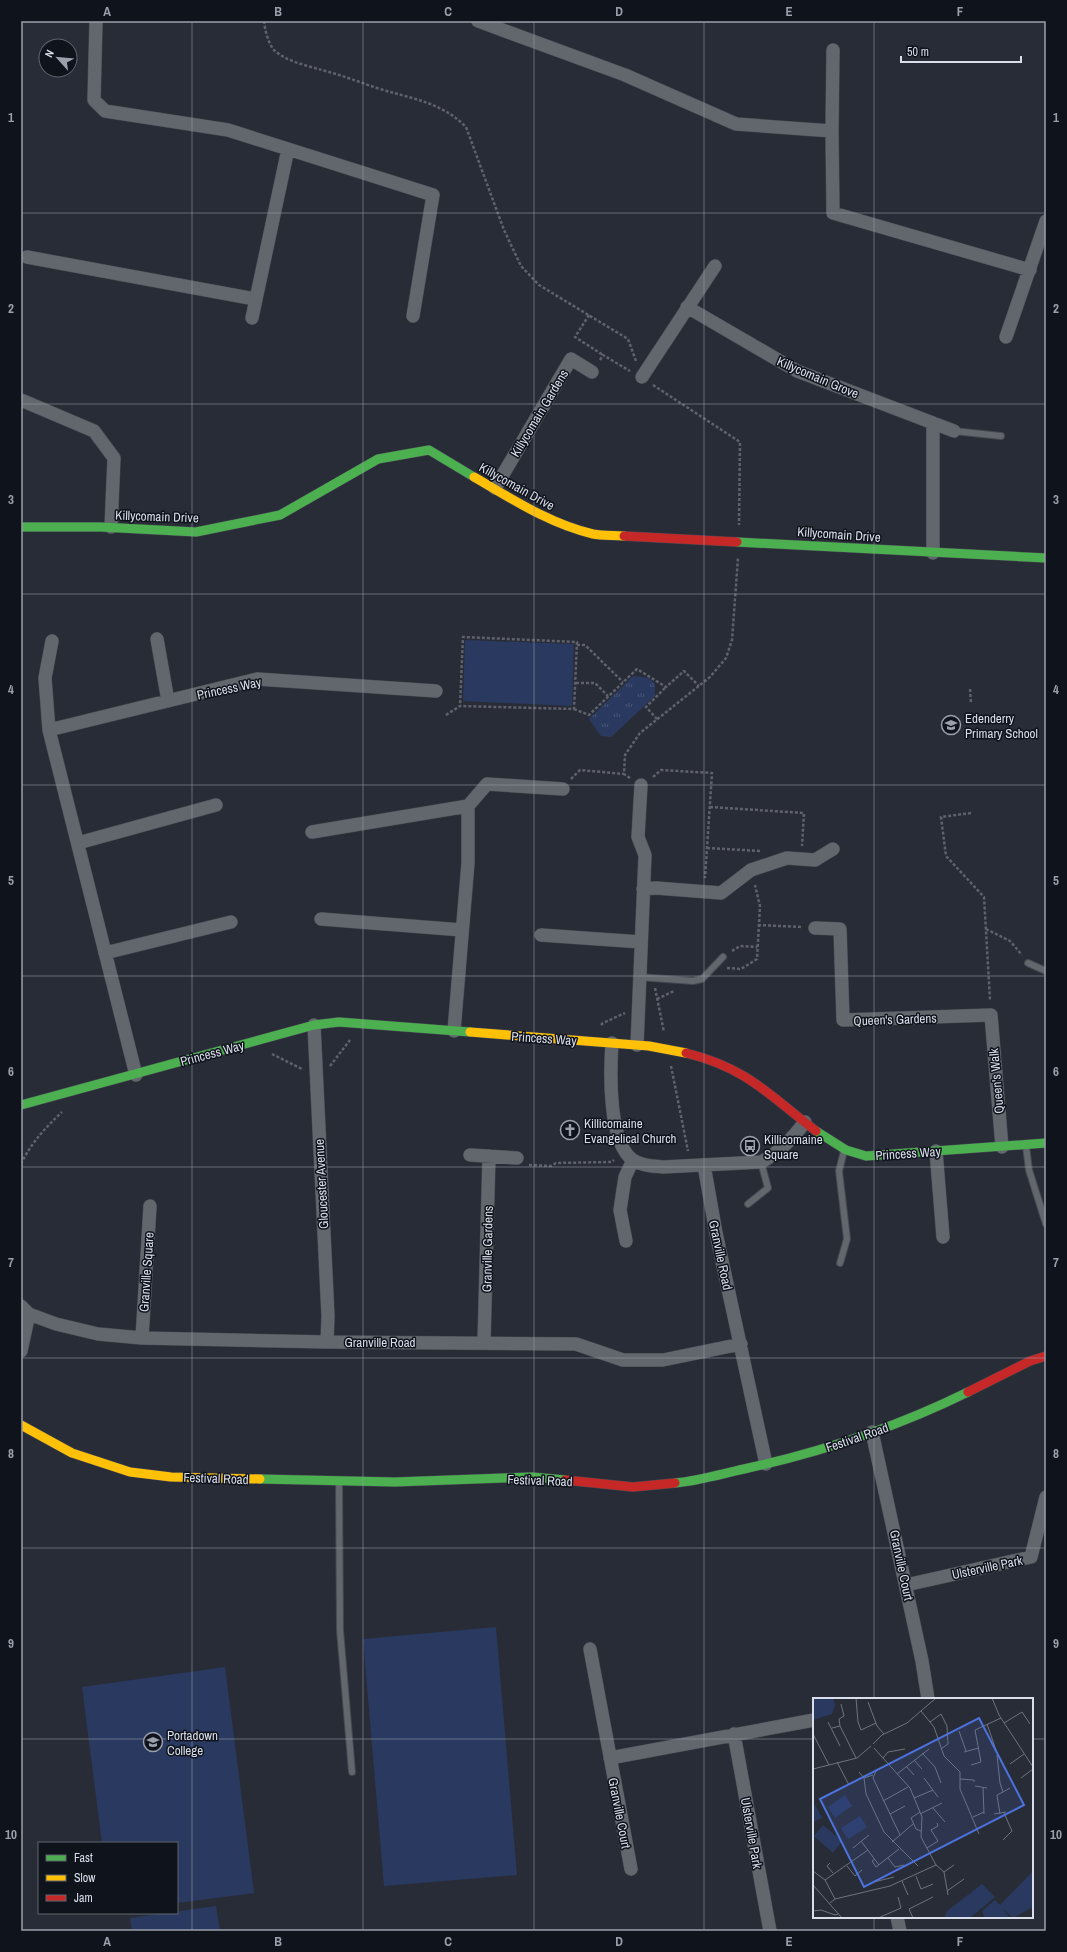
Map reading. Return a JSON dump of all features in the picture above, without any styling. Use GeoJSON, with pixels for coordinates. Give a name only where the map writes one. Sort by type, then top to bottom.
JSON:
{"type":"FeatureCollection","features":[{"type":"Feature","properties":{"kind":"street"},"geometry":{"type":"LineString","coordinates":[[96,21],[94,100],[105,111],[228,130],[433,195],[413,316]]}},
{"type":"Feature","properties":{"kind":"street"},"geometry":{"type":"LineString","coordinates":[[478,21],[625,75],[736,124],[832,131]]}},
{"type":"Feature","properties":{"kind":"street"},"geometry":{"type":"LineString","coordinates":[[833,50],[832,213],[1030,270]]}},
{"type":"Feature","properties":{"kind":"street"},"geometry":{"type":"LineString","coordinates":[[252,318],[288,149]]}},
{"type":"Feature","properties":{"kind":"street"},"geometry":{"type":"LineString","coordinates":[[1006,336],[1046,226],[1046,221]]}},
{"type":"Feature","properties":{"kind":"street"},"geometry":{"type":"LineString","coordinates":[[27,257],[255,299]]}},
{"type":"Feature","properties":{"kind":"street"},"geometry":{"type":"LineString","coordinates":[[642,378],[715,266]]}},
{"type":"Feature","properties":{"kind":"street","name":"Killycomain Grove"},"geometry":{"type":"LineString","coordinates":[[687,307],[797,371],[954,431]]}},
{"type":"Feature","properties":{"kind":"street","name":"Killycomain Gardens"},"geometry":{"type":"LineString","coordinates":[[495,488],[571,359],[592,372]]}},
{"type":"Feature","properties":{"kind":"street"},"geometry":{"type":"LineString","coordinates":[[21,400],[94,431],[114,458],[111,527]]}},
{"type":"Feature","properties":{"kind":"street"},"geometry":{"type":"LineString","coordinates":[[932,423],[933,553]]}},
{"type":"Feature","properties":{"kind":"street","name":"Killycomain Drive"},"geometry":{"type":"LineString","coordinates":[[21,526],[111,527],[196,532],[280,515],[378,459],[429,450],[532,511],[557,522],[594,534],[1046,558]]}},
{"type":"Feature","properties":{"kind":"street"},"geometry":{"type":"LineString","coordinates":[[157,639],[168,701]]}},
{"type":"Feature","properties":{"kind":"street"},"geometry":{"type":"LineString","coordinates":[[52,641],[45,678],[49,730],[136,1074]]}},
{"type":"Feature","properties":{"kind":"street","name":"Princess Way"},"geometry":{"type":"LineString","coordinates":[[49,730],[257,679],[436,691]]}},
{"type":"Feature","properties":{"kind":"street"},"geometry":{"type":"LineString","coordinates":[[312,832],[468,806],[487,784],[563,788]]}},
{"type":"Feature","properties":{"kind":"street"},"geometry":{"type":"LineString","coordinates":[[637,1045],[645,855],[638,837],[641,785]]}},
{"type":"Feature","properties":{"kind":"street"},"geometry":{"type":"LineString","coordinates":[[78,843],[216,805]]}},
{"type":"Feature","properties":{"kind":"street"},"geometry":{"type":"LineString","coordinates":[[454,1031],[468,863],[468,806]]}},
{"type":"Feature","properties":{"kind":"street"},"geometry":{"type":"LineString","coordinates":[[643,889],[656,888],[721,893],[751,870],[786,858],[815,860],[833,849]]}},
{"type":"Feature","properties":{"kind":"street"},"geometry":{"type":"LineString","coordinates":[[321,919],[462,930]]}},
{"type":"Feature","properties":{"kind":"street"},"geometry":{"type":"LineString","coordinates":[[105,953],[231,922]]}},
{"type":"Feature","properties":{"kind":"street","name":"Queen's Gardens"},"geometry":{"type":"LineString","coordinates":[[815,928],[840,929],[843,1020],[991,1015]]}},
{"type":"Feature","properties":{"kind":"street"},"geometry":{"type":"LineString","coordinates":[[541,936],[641,942]]}},
{"type":"Feature","properties":{"kind":"street","name":"Queen's Walk"},"geometry":{"type":"LineString","coordinates":[[991,1015],[1002,1147]]}},
{"type":"Feature","properties":{"kind":"street","name":"Princess Way"},"geometry":{"type":"LineString","coordinates":[[21,1105],[314,1025],[339,1022],[667,1048],[712,1060],[736,1071],[761,1086],[796,1112],[816,1132],[844,1150],[866,1156],[1046,1143]]}},
{"type":"Feature","properties":{"kind":"street","name":"Gloucester Avenue"},"geometry":{"type":"LineString","coordinates":[[314,1025],[328,1316],[327,1342]]}},
{"type":"Feature","properties":{"kind":"street"},"geometry":{"type":"LineString","coordinates":[[612,1043],[611,1082],[617,1136],[624,1150],[633,1160],[647,1165],[697,1165],[761,1162],[778,1152],[805,1122]]}},
{"type":"Feature","properties":{"kind":"street"},"geometry":{"type":"LineString","coordinates":[[936,1151],[943,1237]]}},
{"type":"Feature","properties":{"kind":"street"},"geometry":{"type":"LineString","coordinates":[[470,1155],[517,1158]]}},
{"type":"Feature","properties":{"kind":"street","name":"Granville Gardens"},"geometry":{"type":"LineString","coordinates":[[484,1342],[489,1156]]}},
{"type":"Feature","properties":{"kind":"street"},"geometry":{"type":"LineString","coordinates":[[626,1241],[620,1210],[625,1177],[633,1160]]}},
{"type":"Feature","properties":{"kind":"street","name":"Granville Road"},"geometry":{"type":"LineString","coordinates":[[697,1165],[716,1233],[766,1464]]}},
{"type":"Feature","properties":{"kind":"street","name":"Granville Square"},"geometry":{"type":"LineString","coordinates":[[142,1338],[150,1206]]}},
{"type":"Feature","properties":{"kind":"street"},"geometry":{"type":"LineString","coordinates":[[21,1351],[25,1310]]}},
{"type":"Feature","properties":{"kind":"street","name":"Granville Road"},"geometry":{"type":"LineString","coordinates":[[25,1310],[56,1324],[98,1334],[142,1338],[327,1342],[484,1342],[576,1344],[623,1360],[663,1360],[741,1344]]}},
{"type":"Feature","properties":{"kind":"street","name":"Festival Road"},"geometry":{"type":"LineString","coordinates":[[21,1425],[72,1453],[130,1472],[171,1477],[395,1482],[532,1477],[633,1486],[685,1482],[766,1464],[837,1445],[928,1412],[1030,1361],[1046,1356]]}},
{"type":"Feature","properties":{"kind":"street","name":"Granville Court"},"geometry":{"type":"LineString","coordinates":[[872,1432],[922,1661],[928,1698]]}},
{"type":"Feature","properties":{"kind":"street","name":"Ulsterville Park"},"geometry":{"type":"LineString","coordinates":[[906,1585],[1031,1557],[1046,1497]]}},
{"type":"Feature","properties":{"kind":"street","name":"Granville Court"},"geometry":{"type":"LineString","coordinates":[[590,1649],[631,1869]]}},
{"type":"Feature","properties":{"kind":"street"},"geometry":{"type":"LineString","coordinates":[[610,1758],[813,1720]]}},
{"type":"Feature","properties":{"kind":"street","name":"Ulsterville Park"},"geometry":{"type":"LineString","coordinates":[[734,1734],[770,1931]]}},
{"type":"Feature","properties":{"kind":"street"},"geometry":{"type":"LineString","coordinates":[[897,1918],[900,1931]]}},
{"type":"Feature","properties":{"kind":"lane"},"geometry":{"type":"LineString","coordinates":[[954,431],[1001,436]]}},
{"type":"Feature","properties":{"kind":"lane"},"geometry":{"type":"LineString","coordinates":[[639,977],[702,979],[723,957]]}},
{"type":"Feature","properties":{"kind":"lane"},"geometry":{"type":"LineString","coordinates":[[1028,963],[1046,971]]}},
{"type":"Feature","properties":{"kind":"lane"},"geometry":{"type":"LineString","coordinates":[[1026,1145],[1029,1170],[1046,1224]]}},
{"type":"Feature","properties":{"kind":"lane"},"geometry":{"type":"LineString","coordinates":[[840,1262],[847,1240],[839,1171],[844,1150]]}},
{"type":"Feature","properties":{"kind":"lane"},"geometry":{"type":"LineString","coordinates":[[748,1204],[768,1188],[761,1162]]}},
{"type":"Feature","properties":{"kind":"lane"},"geometry":{"type":"LineString","coordinates":[[339,1481],[340,1630],[352,1772]]}},
{"type":"Feature","properties":{"kind":"path"},"geometry":{"type":"LineString","coordinates":[[264,21],[269,39],[274,49],[282,55],[309,66],[379,89],[429,102],[448,112],[459,120],[466,127],[504,230],[521,266],[539,285],[628,339],[642,378]]}},
{"type":"Feature","properties":{"kind":"path"},"geometry":{"type":"LineString","coordinates":[[589,315],[575,337],[642,378],[740,442],[739,541],[732,640],[726,658],[710,677],[640,733],[625,755],[624,774]]}},
{"type":"Feature","properties":{"kind":"path"},"geometry":{"type":"LineString","coordinates":[[592,372],[603,355]]}},
{"type":"Feature","properties":{"kind":"path"},"geometry":{"type":"LineString","coordinates":[[460,706],[463,637],[577,642],[574,709]]}},
{"type":"Feature","properties":{"kind":"path"},"geometry":{"type":"LineString","coordinates":[[577,645],[585,645],[623,682]]}},
{"type":"Feature","properties":{"kind":"path"},"geometry":{"type":"LineString","coordinates":[[446,715],[460,706],[574,709],[588,715],[637,669],[666,687]]}},
{"type":"Feature","properties":{"kind":"path"},"geometry":{"type":"LineString","coordinates":[[657,719],[646,707],[684,671],[699,686]]}},
{"type":"Feature","properties":{"kind":"path"},"geometry":{"type":"LineString","coordinates":[[576,683],[595,684],[608,696]]}},
{"type":"Feature","properties":{"kind":"path"},"geometry":{"type":"LineString","coordinates":[[970,689],[971,703]]}},
{"type":"Feature","properties":{"kind":"path"},"geometry":{"type":"LineString","coordinates":[[563,788],[580,770],[624,774],[641,785],[661,770],[712,773],[704,892]]}},
{"type":"Feature","properties":{"kind":"path"},"geometry":{"type":"LineString","coordinates":[[710,807],[804,813],[802,859]]}},
{"type":"Feature","properties":{"kind":"path"},"geometry":{"type":"LineString","coordinates":[[970,813],[941,817],[946,856],[984,897],[991,1015]]}},
{"type":"Feature","properties":{"kind":"path"},"geometry":{"type":"LineString","coordinates":[[707,848],[781,852],[786,858]]}},
{"type":"Feature","properties":{"kind":"path"},"geometry":{"type":"LineString","coordinates":[[715,966],[741,969],[756,959],[760,906],[751,870]]}},
{"type":"Feature","properties":{"kind":"path"},"geometry":{"type":"LineString","coordinates":[[758,925],[815,928]]}},
{"type":"Feature","properties":{"kind":"path"},"geometry":{"type":"LineString","coordinates":[[986,929],[1010,941],[1028,963]]}},
{"type":"Feature","properties":{"kind":"path"},"geometry":{"type":"LineString","coordinates":[[723,957],[740,946],[757,947]]}},
{"type":"Feature","properties":{"kind":"path"},"geometry":{"type":"LineString","coordinates":[[653,978],[667,1048],[697,1165]]}},
{"type":"Feature","properties":{"kind":"path"},"geometry":{"type":"LineString","coordinates":[[257,1041],[268,1052],[316,1076],[328,1068],[363,1023]]}},
{"type":"Feature","properties":{"kind":"path"},"geometry":{"type":"LineString","coordinates":[[21,1164],[27,1150],[43,1129],[66,1109]]}},
{"type":"Feature","properties":{"kind":"path"},"geometry":{"type":"LineString","coordinates":[[517,1158],[526,1165],[550,1166],[556,1163],[612,1162],[624,1150]]}},
{"type":"Feature","properties":{"kind":"green space"},"geometry":{"type":"Polygon","coordinates":[[[465,640],[574,644],[572,706],[463,701],[465,640]]]}},
{"type":"Feature","properties":{"kind":"green space"},"geometry":{"type":"Polygon","coordinates":[[[633,676],[649,678],[655,684],[655,696],[611,737],[601,736],[589,719],[633,676]]]}},
{"type":"Feature","properties":{"kind":"green space"},"geometry":{"type":"Polygon","coordinates":[[[496,1627],[517,1875],[384,1886],[363,1639],[496,1627]]]}},
{"type":"Feature","properties":{"kind":"green space"},"geometry":{"type":"Polygon","coordinates":[[[225,1667],[254,1893],[178,1903],[178,1842],[102,1842],[82,1687],[225,1667]]]}},
{"type":"Feature","properties":{"kind":"green space"},"geometry":{"type":"Polygon","coordinates":[[[216,1906],[220,1931],[132,1931],[130,1918],[159,1914],[178,1914],[178,1911],[216,1906]]]}},
{"type":"Feature","properties":{"kind":"traffic: fast"},"geometry":{"type":"LineString","coordinates":[[21,527],[101,527],[196,532],[280,515],[378,459],[429,450],[474,477]]}},
{"type":"Feature","properties":{"kind":"traffic: fast"},"geometry":{"type":"LineString","coordinates":[[737,542],[1046,558]]}},
{"type":"Feature","properties":{"kind":"traffic: fast"},"geometry":{"type":"LineString","coordinates":[[21,1105],[314,1025],[339,1022],[470,1032]]}},
{"type":"Feature","properties":{"kind":"traffic: fast"},"geometry":{"type":"LineString","coordinates":[[816,1131],[846,1150],[866,1156],[1046,1143]]}},
{"type":"Feature","properties":{"kind":"traffic: fast"},"geometry":{"type":"LineString","coordinates":[[675,1483],[701,1479],[802,1455],[886,1427],[941,1405],[968,1392]]}},
{"type":"Feature","properties":{"kind":"traffic: fast"},"geometry":{"type":"LineString","coordinates":[[260,1479],[395,1482],[532,1477],[565,1480]]}},
{"type":"Feature","properties":{"kind":"traffic: slow"},"geometry":{"type":"LineString","coordinates":[[474,477],[532,510],[577,530],[593,534],[624,536]]}},
{"type":"Feature","properties":{"kind":"traffic: slow"},"geometry":{"type":"LineString","coordinates":[[470,1032],[649,1046],[686,1053]]}},
{"type":"Feature","properties":{"kind":"traffic: slow"},"geometry":{"type":"LineString","coordinates":[[21,1425],[72,1453],[130,1472],[171,1477],[260,1479]]}},
{"type":"Feature","properties":{"kind":"traffic: jam"},"geometry":{"type":"LineString","coordinates":[[624,536],[737,542]]}},
{"type":"Feature","properties":{"kind":"traffic: jam"},"geometry":{"type":"LineString","coordinates":[[686,1053],[725,1066],[742,1075],[770,1094],[816,1131]]}},
{"type":"Feature","properties":{"kind":"traffic: jam"},"geometry":{"type":"LineString","coordinates":[[968,1392],[1030,1361],[1046,1356]]}},
{"type":"Feature","properties":{"kind":"traffic: jam"},"geometry":{"type":"LineString","coordinates":[[565,1480],[633,1487],[675,1483]]}},
{"type":"Feature","properties":{"kind":"place","name":"Edenderry Primary School"},"geometry":{"type":"Point","coordinates":[951,725]}},
{"type":"Feature","properties":{"kind":"place","name":"Killicomaine Evangelical Church"},"geometry":{"type":"Point","coordinates":[570,1130]}},
{"type":"Feature","properties":{"kind":"place","name":"Killicomaine Square"},"geometry":{"type":"Point","coordinates":[750,1146]}},
{"type":"Feature","properties":{"kind":"place","name":"Portadown College"},"geometry":{"type":"Point","coordinates":[153,1742]}}]}
